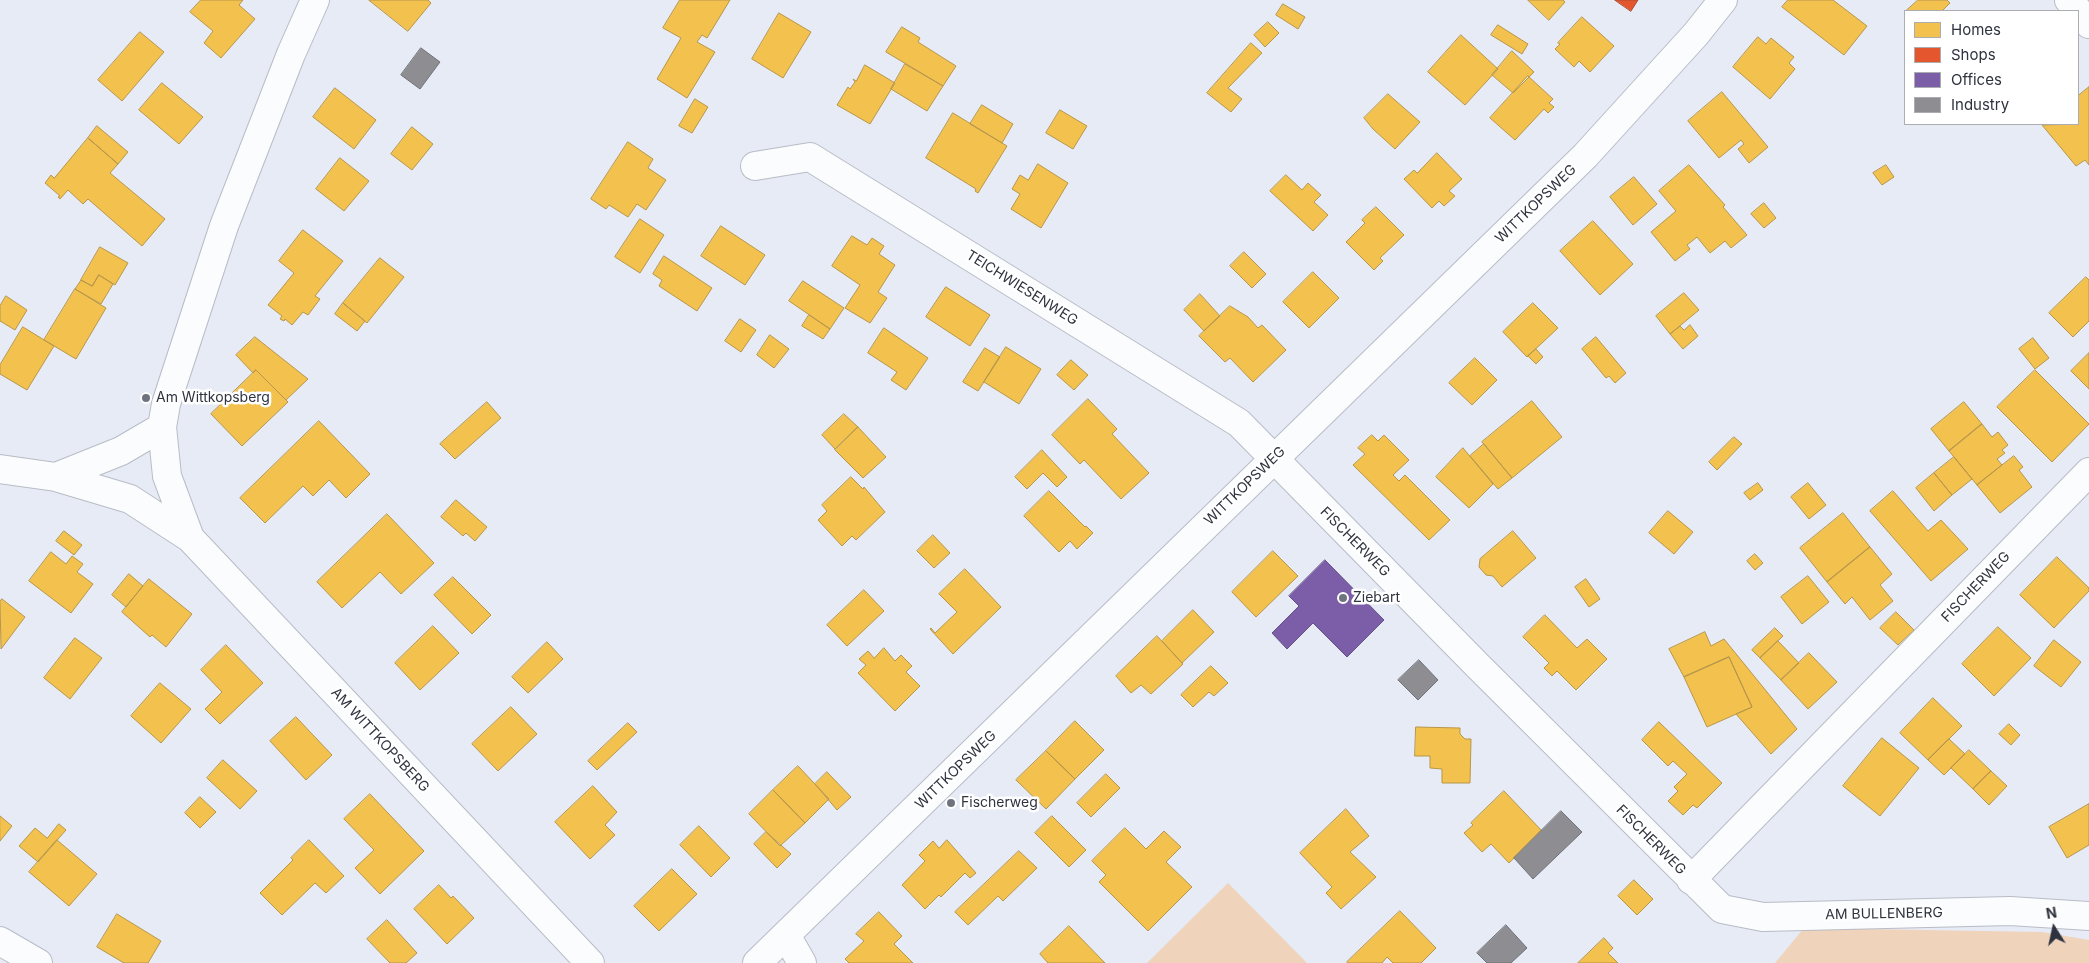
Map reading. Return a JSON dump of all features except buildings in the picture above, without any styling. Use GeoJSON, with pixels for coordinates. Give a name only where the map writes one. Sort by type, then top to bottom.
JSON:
{"type":"FeatureCollection","features":[{"type":"Feature","properties":{"kind":"street","name":"AM WITTKOPSBERG"},"geometry":{"type":"LineString","coordinates":[[315,0],[288,63],[224,226],[166,404],[162,427],[167,476],[190,538],[590,963]]}},
{"type":"Feature","properties":{"kind":"street","name":"WITTKOPSWEG"},"geometry":{"type":"LineString","coordinates":[[757,963],[1585,156],[1696,34],[1723,0]]}},
{"type":"Feature","properties":{"kind":"street"},"geometry":{"type":"LineString","coordinates":[[2069,0],[2077,10]]}},
{"type":"Feature","properties":{"kind":"street"},"geometry":{"type":"LineString","coordinates":[[2079,12],[2089,24]]}},
{"type":"Feature","properties":{"kind":"street","name":"TEICHWIESENWEG"},"geometry":{"type":"LineString","coordinates":[[755,166],[810,157],[1239,423],[1273,459]]}},
{"type":"Feature","properties":{"kind":"street"},"geometry":{"type":"LineString","coordinates":[[56,476],[121,451],[162,427]]}},
{"type":"Feature","properties":{"kind":"street","name":"FISCHERWEG"},"geometry":{"type":"LineString","coordinates":[[1273,459],[1691,880],[2089,472]]}},
{"type":"Feature","properties":{"kind":"street"},"geometry":{"type":"LineString","coordinates":[[0,469],[56,476],[130,499],[190,538]]}},
{"type":"Feature","properties":{"kind":"street","name":"AM BULLENBERG"},"geometry":{"type":"LineString","coordinates":[[1691,880],[1722,909],[1763,917],[2010,911],[2089,916]]}},
{"type":"Feature","properties":{"kind":"street"},"geometry":{"type":"LineString","coordinates":[[786,935],[802,963]]}},
{"type":"Feature","properties":{"kind":"street"},"geometry":{"type":"LineString","coordinates":[[0,940],[38,963]]}},
{"type":"Feature","properties":{"kind":"shaded area"},"geometry":{"type":"Polygon","coordinates":[[[1228,883],[1307,963],[1147,963],[1228,883]]]}},
{"type":"Feature","properties":{"kind":"shaded area"},"geometry":{"type":"Polygon","coordinates":[[[1804,928],[2042,932],[2089,940],[2089,963],[1775,963],[1804,928]]]}},
{"type":"Feature","properties":{"kind":"place","name":"Am Wittkopsberg"},"geometry":{"type":"Point","coordinates":[146,398]}},
{"type":"Feature","properties":{"kind":"place","name":"Ziebart"},"geometry":{"type":"Point","coordinates":[1343,598]}},
{"type":"Feature","properties":{"kind":"place","name":"Fischerweg"},"geometry":{"type":"Point","coordinates":[951,803]}}]}
